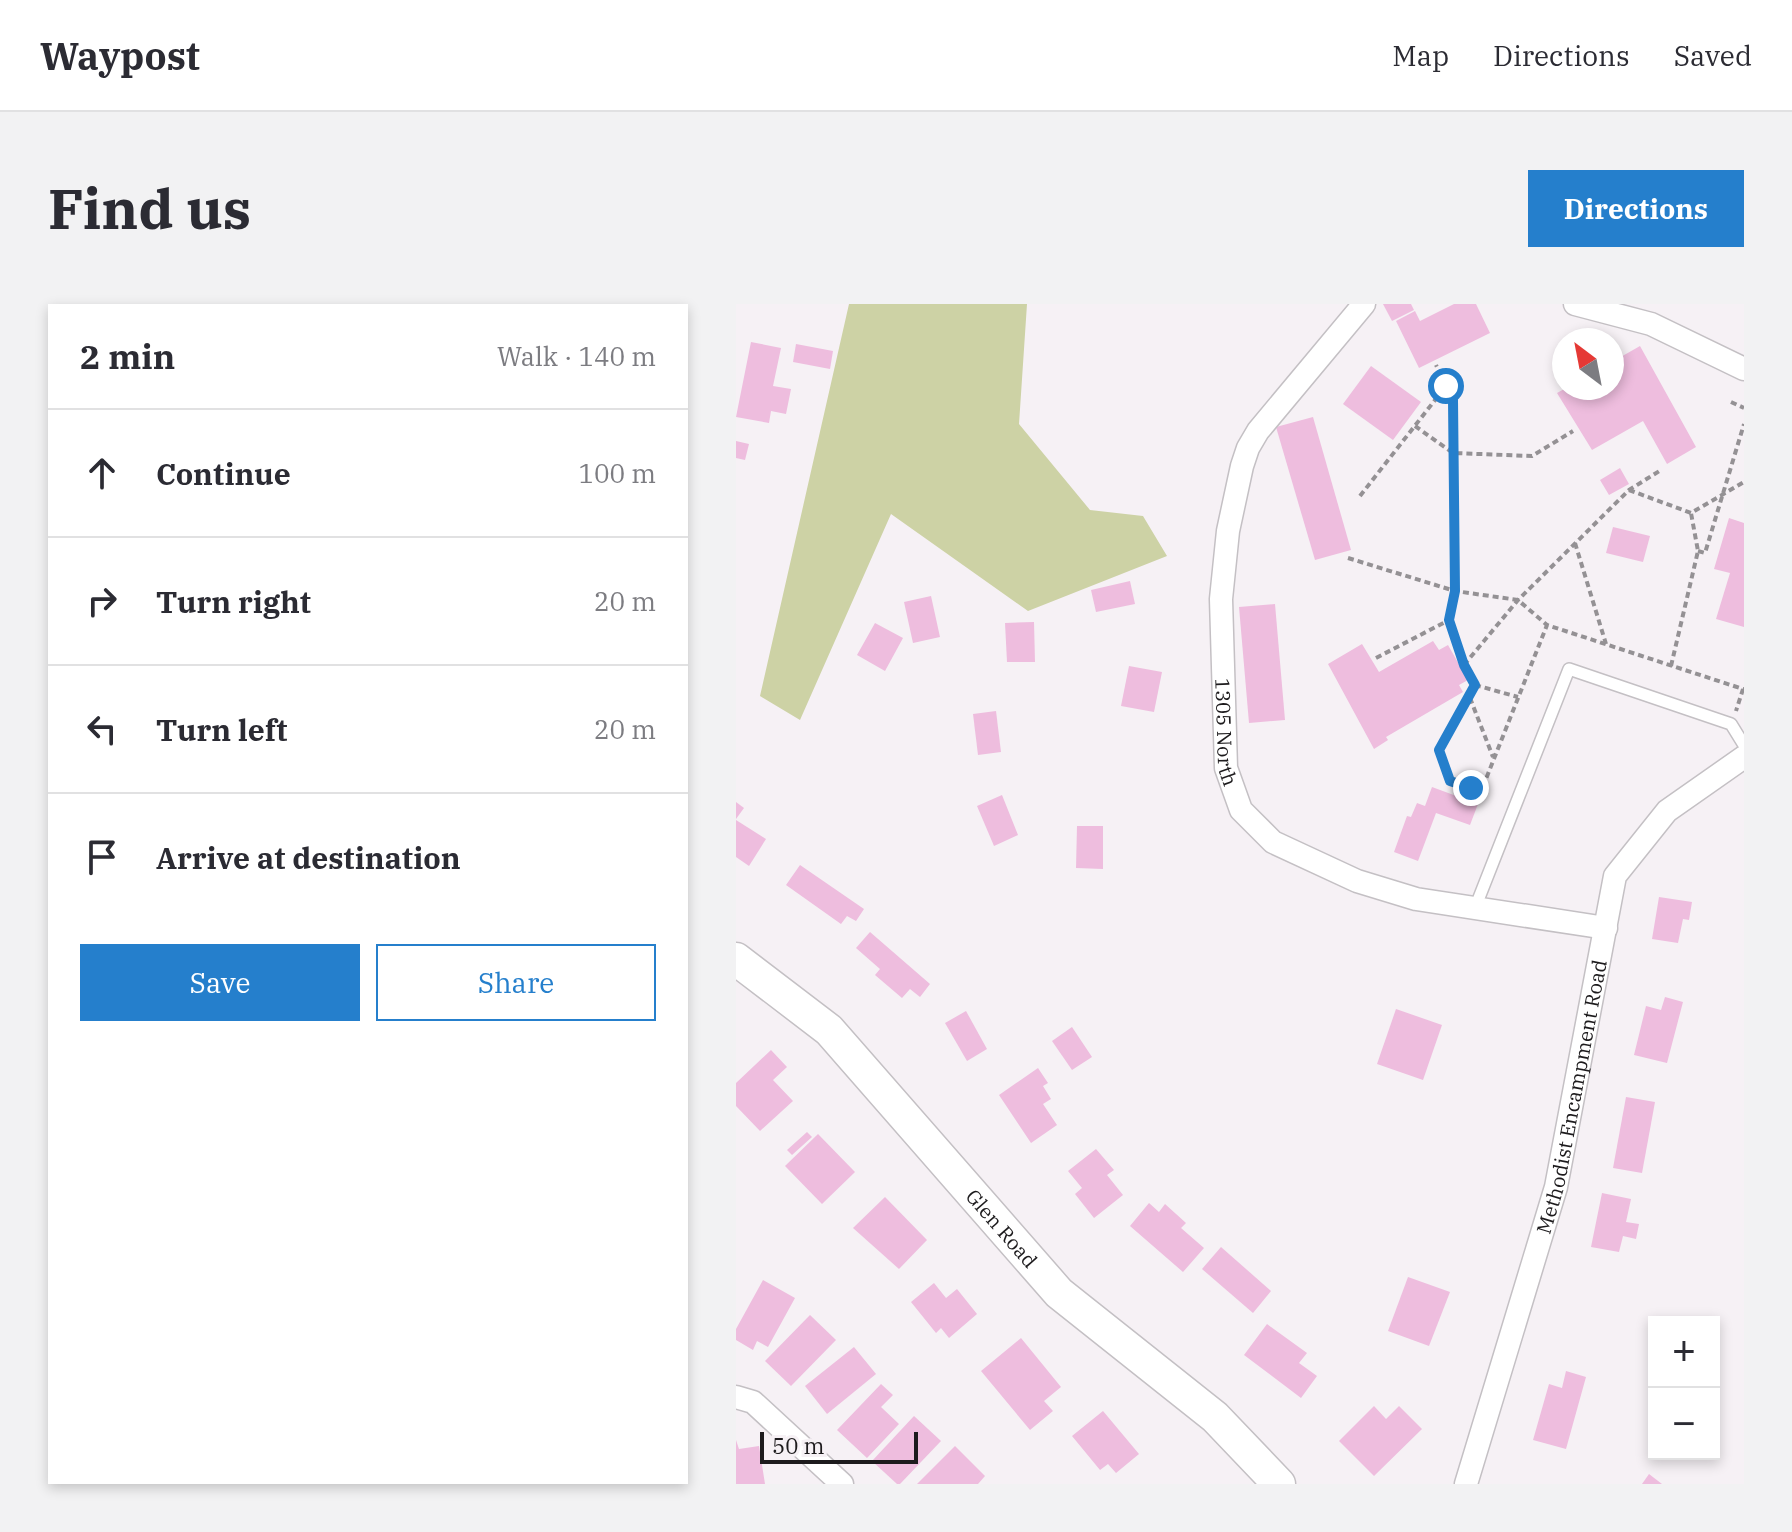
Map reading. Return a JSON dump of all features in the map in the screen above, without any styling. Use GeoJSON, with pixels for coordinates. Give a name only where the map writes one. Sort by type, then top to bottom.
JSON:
{"type":"FeatureCollection","features":[{"type":"Feature","properties":{"kind":"street","name":"1305 North"},"geometry":{"type":"LineString","coordinates":[[1364,304],[1258,431],[1242,466],[1228,531],[1221,599],[1226,768],[1241,810],[1273,842],[1357,881],[1416,899],[1606,928]]}},
{"type":"Feature","properties":{"kind":"street"},"geometry":{"type":"LineString","coordinates":[[1575,304],[1651,324],[1744,369]]}},
{"type":"Feature","properties":{"kind":"street","name":"Methodist Encampment Road"},"geometry":{"type":"LineString","coordinates":[[1466,1484],[1556,1187],[1615,876],[1667,811],[1744,757]]}},
{"type":"Feature","properties":{"kind":"street","name":"Glen Road"},"geometry":{"type":"LineString","coordinates":[[736,959],[829,1030],[1059,1293],[1215,1417],[1279,1484]]}},
{"type":"Feature","properties":{"kind":"street"},"geometry":{"type":"LineString","coordinates":[[736,1397],[753,1402],[842,1484]]}},
{"type":"Feature","properties":{"kind":"lane"},"geometry":{"type":"LineString","coordinates":[[1475,908],[1569,669],[1731,724],[1744,745]]}},
{"type":"Feature","properties":{"kind":"path"},"geometry":{"type":"LineString","coordinates":[[1436,365],[1453,400],[1455,591],[1449,620],[1464,665],[1475,685],[1518,697]]}},
{"type":"Feature","properties":{"kind":"path"},"geometry":{"type":"LineString","coordinates":[[1360,496],[1446,386]]}},
{"type":"Feature","properties":{"kind":"path"},"geometry":{"type":"LineString","coordinates":[[1731,402],[1744,408]]}},
{"type":"Feature","properties":{"kind":"path"},"geometry":{"type":"LineString","coordinates":[[1698,551],[1705,553],[1744,424]]}},
{"type":"Feature","properties":{"kind":"path"},"geometry":{"type":"LineString","coordinates":[[1415,426],[1453,453],[1532,456],[1573,431]]}},
{"type":"Feature","properties":{"kind":"path"},"geometry":{"type":"LineString","coordinates":[[1464,665],[1518,600],[1575,543],[1629,490],[1661,470]]}},
{"type":"Feature","properties":{"kind":"path"},"geometry":{"type":"LineString","coordinates":[[1691,513],[1744,482]]}},
{"type":"Feature","properties":{"kind":"path"},"geometry":{"type":"LineString","coordinates":[[1629,490],[1691,513]]}},
{"type":"Feature","properties":{"kind":"path"},"geometry":{"type":"LineString","coordinates":[[1671,666],[1698,551],[1691,513]]}},
{"type":"Feature","properties":{"kind":"path"},"geometry":{"type":"LineString","coordinates":[[1575,543],[1606,644]]}},
{"type":"Feature","properties":{"kind":"path"},"geometry":{"type":"LineString","coordinates":[[1348,558],[1455,591],[1518,600],[1547,625]]}},
{"type":"Feature","properties":{"kind":"path"},"geometry":{"type":"LineString","coordinates":[[1376,658],[1449,620]]}},
{"type":"Feature","properties":{"kind":"path"},"geometry":{"type":"LineString","coordinates":[[1475,685],[1439,750],[1450,781],[1471,788],[1484,784]]}},
{"type":"Feature","properties":{"kind":"path"},"geometry":{"type":"LineString","coordinates":[[1469,696],[1494,759]]}},
{"type":"Feature","properties":{"kind":"green space"},"geometry":{"type":"Polygon","coordinates":[[[849,304],[1027,304],[1019,424],[1090,510],[1143,516],[1167,556],[1028,611],[891,514],[800,720],[760,696],[849,304]]]}},
{"type":"Feature","properties":{"kind":"building"},"geometry":{"type":"Polygon","coordinates":[[[1383,304],[1411,304],[1414,310],[1392,321],[1383,304]]]}},
{"type":"Feature","properties":{"kind":"building"},"geometry":{"type":"Polygon","coordinates":[[[1454,304],[1476,304],[1490,333],[1419,368],[1396,321],[1415,311],[1420,321],[1454,304]]]}},
{"type":"Feature","properties":{"kind":"building"},"geometry":{"type":"Polygon","coordinates":[[[751,342],[781,348],[773,386],[791,389],[786,414],[771,411],[769,423],[736,417],[751,342]]]}},
{"type":"Feature","properties":{"kind":"building"},"geometry":{"type":"Polygon","coordinates":[[[796,344],[833,351],[830,369],[793,362],[796,344]]]}},
{"type":"Feature","properties":{"kind":"building"},"geometry":{"type":"Polygon","coordinates":[[[1640,346],[1696,447],[1667,464],[1643,421],[1592,450],[1561,400],[1624,400],[1624,355],[1640,346]]]}},
{"type":"Feature","properties":{"kind":"building"},"geometry":{"type":"Polygon","coordinates":[[[1371,366],[1421,402],[1393,440],[1343,404],[1371,366]]]}},
{"type":"Feature","properties":{"kind":"building"},"geometry":{"type":"Polygon","coordinates":[[[1313,417],[1351,550],[1315,560],[1276,427],[1313,417]]]}},
{"type":"Feature","properties":{"kind":"building"},"geometry":{"type":"Polygon","coordinates":[[[736,441],[749,444],[745,460],[736,458],[736,441]]]}},
{"type":"Feature","properties":{"kind":"building"},"geometry":{"type":"Polygon","coordinates":[[[1620,468],[1629,484],[1609,495],[1600,480],[1620,468]]]}},
{"type":"Feature","properties":{"kind":"building"},"geometry":{"type":"Polygon","coordinates":[[[1729,518],[1744,523],[1744,627],[1716,619],[1730,573],[1714,569],[1729,518]]]}},
{"type":"Feature","properties":{"kind":"building"},"geometry":{"type":"Polygon","coordinates":[[[1613,527],[1650,536],[1643,562],[1606,553],[1613,527]]]}},
{"type":"Feature","properties":{"kind":"building"},"geometry":{"type":"Polygon","coordinates":[[[1130,581],[1135,604],[1096,612],[1091,590],[1130,581]]]}},
{"type":"Feature","properties":{"kind":"building"},"geometry":{"type":"Polygon","coordinates":[[[931,596],[940,637],[913,643],[904,602],[931,596]]]}},
{"type":"Feature","properties":{"kind":"building"},"geometry":{"type":"Polygon","coordinates":[[[1275,604],[1285,720],[1249,723],[1239,607],[1275,604]]]}},
{"type":"Feature","properties":{"kind":"building"},"geometry":{"type":"Polygon","coordinates":[[[1034,622],[1035,662],[1007,662],[1005,623],[1034,622]]]}},
{"type":"Feature","properties":{"kind":"building"},"geometry":{"type":"Polygon","coordinates":[[[875,623],[903,638],[885,671],[857,655],[875,623]]]}},
{"type":"Feature","properties":{"kind":"building"},"geometry":{"type":"Polygon","coordinates":[[[1433,641],[1439,650],[1448,645],[1468,680],[1459,685],[1463,692],[1386,737],[1388,740],[1374,749],[1328,664],[1362,644],[1379,672],[1433,641]]]}},
{"type":"Feature","properties":{"kind":"building"},"geometry":{"type":"Polygon","coordinates":[[[1129,666],[1162,672],[1154,712],[1121,706],[1129,666]]]}},
{"type":"Feature","properties":{"kind":"building"},"geometry":{"type":"Polygon","coordinates":[[[996,711],[1001,752],[978,755],[973,714],[996,711]]]}},
{"type":"Feature","properties":{"kind":"building"},"geometry":{"type":"Polygon","coordinates":[[[1432,787],[1478,804],[1470,825],[1436,813],[1418,861],[1394,852],[1407,816],[1411,817],[1417,803],[1425,806],[1432,787]]]}},
{"type":"Feature","properties":{"kind":"building"},"geometry":{"type":"Polygon","coordinates":[[[1002,795],[1018,835],[994,846],[977,806],[1002,795]]]}},
{"type":"Feature","properties":{"kind":"building"},"geometry":{"type":"Polygon","coordinates":[[[736,802],[744,808],[736,819],[736,802]]]}},
{"type":"Feature","properties":{"kind":"building"},"geometry":{"type":"Polygon","coordinates":[[[736,820],[766,839],[749,866],[736,857],[736,820]]]}},
{"type":"Feature","properties":{"kind":"building"},"geometry":{"type":"Polygon","coordinates":[[[1077,826],[1103,826],[1103,869],[1076,868],[1077,826]]]}},
{"type":"Feature","properties":{"kind":"building"},"geometry":{"type":"Polygon","coordinates":[[[800,865],[864,909],[856,921],[847,916],[841,924],[786,885],[800,865]]]}},
{"type":"Feature","properties":{"kind":"building"},"geometry":{"type":"Polygon","coordinates":[[[1659,897],[1692,902],[1689,920],[1683,919],[1678,943],[1652,939],[1659,897]]]}},
{"type":"Feature","properties":{"kind":"building"},"geometry":{"type":"Polygon","coordinates":[[[870,932],[930,984],[920,997],[910,989],[902,998],[875,975],[880,969],[856,948],[870,932]]]}},
{"type":"Feature","properties":{"kind":"building"},"geometry":{"type":"Polygon","coordinates":[[[1665,997],[1683,1002],[1667,1063],[1634,1055],[1646,1006],[1661,1010],[1665,997]]]}},
{"type":"Feature","properties":{"kind":"building"},"geometry":{"type":"Polygon","coordinates":[[[1396,1009],[1442,1025],[1423,1080],[1377,1064],[1396,1009]]]}},
{"type":"Feature","properties":{"kind":"building"},"geometry":{"type":"Polygon","coordinates":[[[966,1011],[987,1049],[967,1061],[945,1023],[966,1011]]]}},
{"type":"Feature","properties":{"kind":"building"},"geometry":{"type":"Polygon","coordinates":[[[1072,1027],[1092,1057],[1072,1070],[1052,1041],[1072,1027]]]}},
{"type":"Feature","properties":{"kind":"building"},"geometry":{"type":"Polygon","coordinates":[[[771,1050],[787,1067],[773,1080],[793,1101],[760,1131],[736,1106],[736,1083],[771,1050]]]}},
{"type":"Feature","properties":{"kind":"building"},"geometry":{"type":"Polygon","coordinates":[[[1038,1068],[1048,1083],[1043,1086],[1051,1099],[1043,1104],[1057,1125],[1031,1143],[999,1095],[1038,1068]]]}},
{"type":"Feature","properties":{"kind":"building"},"geometry":{"type":"Polygon","coordinates":[[[1626,1097],[1655,1102],[1642,1173],[1613,1168],[1626,1097]]]}},
{"type":"Feature","properties":{"kind":"building"},"geometry":{"type":"Polygon","coordinates":[[[807,1132],[812,1137],[792,1155],[787,1150],[807,1132]]]}},
{"type":"Feature","properties":{"kind":"building"},"geometry":{"type":"Polygon","coordinates":[[[818,1134],[855,1172],[822,1204],[785,1166],[818,1134]]]}},
{"type":"Feature","properties":{"kind":"building"},"geometry":{"type":"Polygon","coordinates":[[[1096,1149],[1114,1170],[1107,1175],[1123,1195],[1094,1218],[1075,1194],[1082,1188],[1068,1171],[1096,1149]]]}},
{"type":"Feature","properties":{"kind":"building"},"geometry":{"type":"Polygon","coordinates":[[[1602,1193],[1631,1199],[1626,1222],[1639,1224],[1636,1239],[1623,1236],[1619,1252],[1591,1247],[1602,1193]]]}},
{"type":"Feature","properties":{"kind":"building"},"geometry":{"type":"Polygon","coordinates":[[[885,1197],[927,1240],[899,1269],[853,1228],[885,1197]]]}},
{"type":"Feature","properties":{"kind":"building"},"geometry":{"type":"Polygon","coordinates":[[[1149,1203],[1159,1212],[1165,1204],[1186,1223],[1181,1228],[1204,1248],[1183,1272],[1130,1226],[1149,1203]]]}},
{"type":"Feature","properties":{"kind":"building"},"geometry":{"type":"Polygon","coordinates":[[[1221,1247],[1271,1291],[1253,1313],[1202,1269],[1221,1247]]]}},
{"type":"Feature","properties":{"kind":"building"},"geometry":{"type":"Polygon","coordinates":[[[1408,1277],[1450,1292],[1429,1346],[1388,1331],[1408,1277]]]}},
{"type":"Feature","properties":{"kind":"building"},"geometry":{"type":"Polygon","coordinates":[[[763,1280],[795,1298],[768,1347],[757,1341],[753,1350],[736,1340],[736,1329],[763,1280]]]}},
{"type":"Feature","properties":{"kind":"building"},"geometry":{"type":"Polygon","coordinates":[[[934,1283],[946,1298],[957,1289],[977,1314],[949,1338],[941,1328],[936,1333],[911,1302],[934,1283]]]}},
{"type":"Feature","properties":{"kind":"building"},"geometry":{"type":"Polygon","coordinates":[[[810,1315],[836,1340],[791,1386],[765,1361],[810,1315]]]}},
{"type":"Feature","properties":{"kind":"building"},"geometry":{"type":"Polygon","coordinates":[[[1267,1324],[1307,1353],[1299,1363],[1317,1376],[1301,1398],[1244,1355],[1267,1324]]]}},
{"type":"Feature","properties":{"kind":"building"},"geometry":{"type":"Polygon","coordinates":[[[1021,1338],[1061,1387],[1044,1401],[1053,1411],[1030,1430],[981,1371],[1021,1338]]]}},
{"type":"Feature","properties":{"kind":"building"},"geometry":{"type":"Polygon","coordinates":[[[854,1347],[876,1374],[827,1414],[805,1386],[854,1347]]]}},
{"type":"Feature","properties":{"kind":"building"},"geometry":{"type":"Polygon","coordinates":[[[1566,1371],[1586,1377],[1566,1449],[1533,1440],[1549,1384],[1562,1388],[1566,1371]]]}},
{"type":"Feature","properties":{"kind":"building"},"geometry":{"type":"Polygon","coordinates":[[[881,1384],[893,1395],[881,1407],[899,1424],[867,1458],[837,1430],[881,1384]]]}},
{"type":"Feature","properties":{"kind":"building"},"geometry":{"type":"Polygon","coordinates":[[[1374,1406],[1386,1419],[1399,1406],[1422,1429],[1374,1476],[1339,1441],[1374,1406]]]}},
{"type":"Feature","properties":{"kind":"building"},"geometry":{"type":"Polygon","coordinates":[[[1103,1411],[1139,1454],[1116,1473],[1108,1464],[1100,1470],[1072,1436],[1103,1411]]]}},
{"type":"Feature","properties":{"kind":"building"},"geometry":{"type":"Polygon","coordinates":[[[914,1416],[941,1441],[897,1484],[872,1461],[914,1416]]]}},
{"type":"Feature","properties":{"kind":"building"},"geometry":{"type":"Polygon","coordinates":[[[736,1440],[739,1449],[759,1446],[765,1484],[736,1484],[736,1440]]]}},
{"type":"Feature","properties":{"kind":"building"},"geometry":{"type":"Polygon","coordinates":[[[955,1446],[985,1476],[978,1484],[917,1484],[955,1446]]]}},
{"type":"Feature","properties":{"kind":"building"},"geometry":{"type":"Polygon","coordinates":[[[1649,1474],[1662,1484],[1642,1484],[1649,1474]]]}},
{"type":"Feature","properties":{"kind":"route"},"geometry":{"type":"LineString","coordinates":[[1446,386],[1453,400],[1455,591],[1449,620],[1464,665],[1475,685],[1439,750],[1450,781],[1471,788]]}}]}
